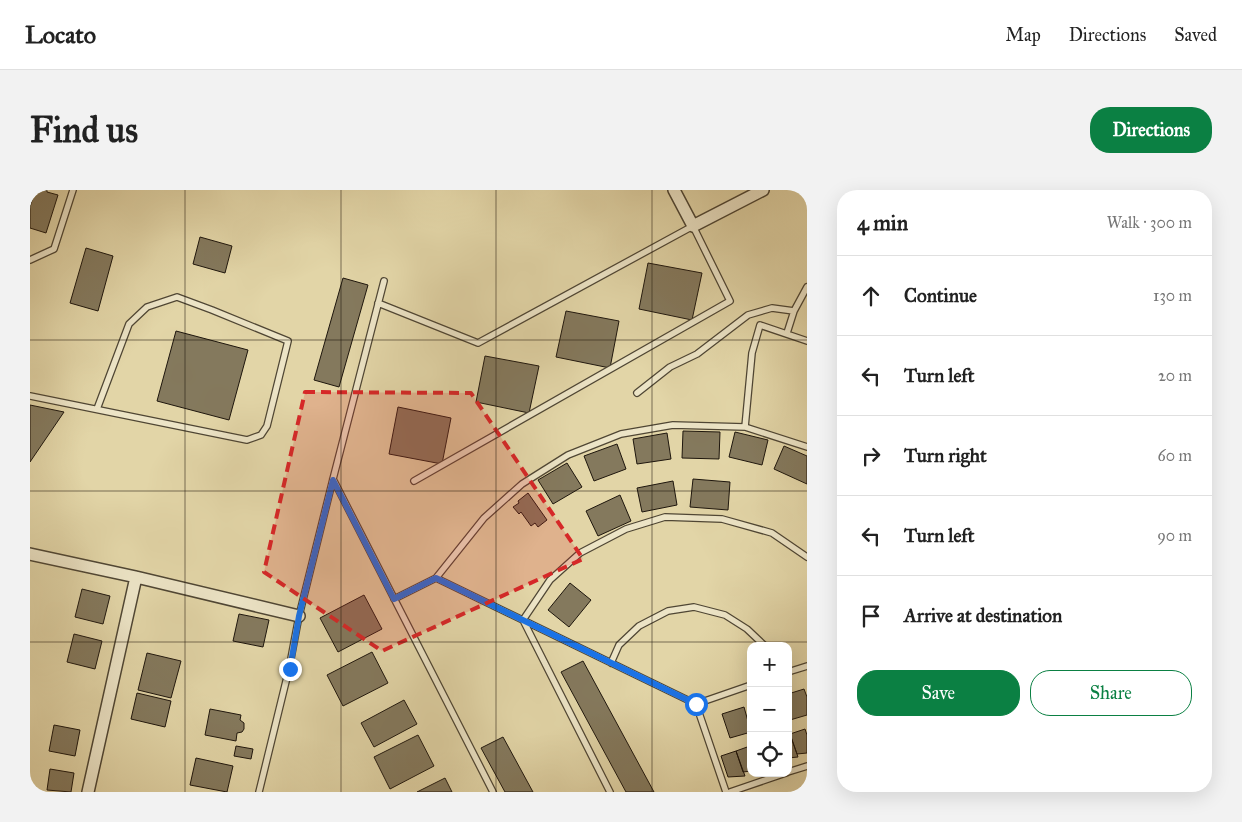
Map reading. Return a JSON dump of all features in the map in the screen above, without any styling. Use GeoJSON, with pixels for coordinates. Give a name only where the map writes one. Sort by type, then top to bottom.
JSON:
{"type":"FeatureCollection","features":[{"type":"Feature","properties":{"kind":"street"},"geometry":{"type":"LineString","coordinates":[[674,190],[693,226],[762,190]]}},
{"type":"Feature","properties":{"kind":"street"},"geometry":{"type":"LineString","coordinates":[[30,554],[299,616]]}},
{"type":"Feature","properties":{"kind":"street"},"geometry":{"type":"LineString","coordinates":[[88,792],[136,577]]}},
{"type":"Feature","properties":{"kind":"lane"},"geometry":{"type":"LineString","coordinates":[[30,260],[54,249],[72,190]]}},
{"type":"Feature","properties":{"kind":"lane"},"geometry":{"type":"LineString","coordinates":[[378,304],[478,343],[693,226],[730,301],[414,481]]}},
{"type":"Feature","properties":{"kind":"lane"},"geometry":{"type":"LineString","coordinates":[[258,792],[290,669],[299,616],[384,281]]}},
{"type":"Feature","properties":{"kind":"lane"},"geometry":{"type":"LineString","coordinates":[[787,333],[794,312],[807,287]]}},
{"type":"Feature","properties":{"kind":"lane"},"geometry":{"type":"LineString","coordinates":[[30,396],[247,440],[261,435],[267,426],[288,341],[177,297],[147,307],[129,324],[97,409]]}},
{"type":"Feature","properties":{"kind":"lane"},"geometry":{"type":"LineString","coordinates":[[637,393],[670,367],[697,354],[748,315],[772,308],[794,312]]}},
{"type":"Feature","properties":{"kind":"lane"},"geometry":{"type":"LineString","coordinates":[[745,427],[752,353],[760,325],[807,341]]}},
{"type":"Feature","properties":{"kind":"lane"},"geometry":{"type":"LineString","coordinates":[[394,599],[436,578],[484,518],[522,484],[568,454],[621,434],[673,425],[745,427],[807,447]]}},
{"type":"Feature","properties":{"kind":"lane"},"geometry":{"type":"LineString","coordinates":[[333,480],[493,792]]}},
{"type":"Feature","properties":{"kind":"lane"},"geometry":{"type":"LineString","coordinates":[[523,620],[550,580],[580,553],[626,529],[665,517],[722,520],[772,533],[807,557]]}},
{"type":"Feature","properties":{"kind":"lane"},"geometry":{"type":"LineString","coordinates":[[436,578],[696,704],[747,686]]}},
{"type":"Feature","properties":{"kind":"lane"},"geometry":{"type":"LineString","coordinates":[[610,663],[619,645],[639,626],[668,611],[694,608],[725,616],[747,629],[761,642]]}},
{"type":"Feature","properties":{"kind":"lane"},"geometry":{"type":"LineString","coordinates":[[523,620],[610,792]]}},
{"type":"Feature","properties":{"kind":"lane"},"geometry":{"type":"LineString","coordinates":[[792,671],[807,666]]}},
{"type":"Feature","properties":{"kind":"lane"},"geometry":{"type":"LineString","coordinates":[[696,704],[726,792]]}},
{"type":"Feature","properties":{"kind":"lane"},"geometry":{"type":"LineString","coordinates":[[792,771],[807,766]]}},
{"type":"Feature","properties":{"kind":"lane"},"geometry":{"type":"LineString","coordinates":[[730,792],[775,777]]}},
{"type":"Feature","properties":{"kind":"highlighted area"},"geometry":{"type":"Polygon","coordinates":[[[305,392],[471,393],[583,559],[382,651],[264,572],[305,392]]]}},
{"type":"Feature","properties":{"kind":"building"},"geometry":{"type":"Polygon","coordinates":[[[32,190],[47,190],[47,192],[58,195],[46,233],[30,228],[30,207],[35,191],[32,190]]]}},
{"type":"Feature","properties":{"kind":"building"},"geometry":{"type":"Polygon","coordinates":[[[200,237],[232,246],[225,273],[193,264],[200,237]]]}},
{"type":"Feature","properties":{"kind":"building"},"geometry":{"type":"Polygon","coordinates":[[[86,248],[113,256],[98,311],[70,303],[86,248]]]}},
{"type":"Feature","properties":{"kind":"building"},"geometry":{"type":"Polygon","coordinates":[[[648,263],[702,273],[692,320],[639,309],[648,263]]]}},
{"type":"Feature","properties":{"kind":"building"},"geometry":{"type":"Polygon","coordinates":[[[343,278],[368,285],[339,387],[314,380],[343,278]]]}},
{"type":"Feature","properties":{"kind":"building"},"geometry":{"type":"Polygon","coordinates":[[[566,311],[619,321],[610,368],[556,357],[566,311]]]}},
{"type":"Feature","properties":{"kind":"building"},"geometry":{"type":"Polygon","coordinates":[[[176,331],[248,350],[229,420],[157,401],[176,331]]]}},
{"type":"Feature","properties":{"kind":"building"},"geometry":{"type":"Polygon","coordinates":[[[485,356],[539,366],[529,413],[476,402],[485,356]]]}},
{"type":"Feature","properties":{"kind":"building"},"geometry":{"type":"Polygon","coordinates":[[[30,405],[64,412],[30,462],[30,405]]]}},
{"type":"Feature","properties":{"kind":"building"},"geometry":{"type":"Polygon","coordinates":[[[398,407],[451,418],[442,464],[389,454],[398,407]]]}},
{"type":"Feature","properties":{"kind":"building"},"geometry":{"type":"Polygon","coordinates":[[[683,431],[720,432],[719,459],[682,458],[683,431]]]}},
{"type":"Feature","properties":{"kind":"building"},"geometry":{"type":"Polygon","coordinates":[[[735,432],[768,440],[762,465],[729,457],[735,432]]]}},
{"type":"Feature","properties":{"kind":"building"},"geometry":{"type":"Polygon","coordinates":[[[667,433],[671,459],[637,464],[633,439],[667,433]]]}},
{"type":"Feature","properties":{"kind":"building"},"geometry":{"type":"Polygon","coordinates":[[[617,444],[626,469],[594,481],[584,456],[617,444]]]}},
{"type":"Feature","properties":{"kind":"building"},"geometry":{"type":"Polygon","coordinates":[[[784,446],[807,456],[807,484],[774,469],[784,446]]]}},
{"type":"Feature","properties":{"kind":"building"},"geometry":{"type":"Polygon","coordinates":[[[567,463],[582,487],[553,504],[538,480],[567,463]]]}},
{"type":"Feature","properties":{"kind":"building"},"geometry":{"type":"Polygon","coordinates":[[[693,479],[730,482],[728,510],[690,507],[693,479]]]}},
{"type":"Feature","properties":{"kind":"building"},"geometry":{"type":"Polygon","coordinates":[[[673,481],[677,505],[642,512],[637,488],[673,481]]]}},
{"type":"Feature","properties":{"kind":"building"},"geometry":{"type":"Polygon","coordinates":[[[528,493],[547,520],[538,527],[535,523],[531,526],[521,512],[519,514],[513,507],[528,493]]]}},
{"type":"Feature","properties":{"kind":"building"},"geometry":{"type":"Polygon","coordinates":[[[620,495],[631,521],[598,536],[586,511],[620,495]]]}},
{"type":"Feature","properties":{"kind":"building"},"geometry":{"type":"Polygon","coordinates":[[[570,583],[591,600],[569,627],[548,610],[570,583]]]}},
{"type":"Feature","properties":{"kind":"building"},"geometry":{"type":"Polygon","coordinates":[[[82,589],[110,596],[103,624],[75,617],[82,589]]]}},
{"type":"Feature","properties":{"kind":"building"},"geometry":{"type":"Polygon","coordinates":[[[364,595],[382,629],[338,652],[320,618],[364,595]]]}},
{"type":"Feature","properties":{"kind":"building"},"geometry":{"type":"Polygon","coordinates":[[[239,614],[269,620],[263,647],[233,641],[239,614]]]}},
{"type":"Feature","properties":{"kind":"building"},"geometry":{"type":"Polygon","coordinates":[[[74,634],[102,641],[95,669],[67,662],[74,634]]]}},
{"type":"Feature","properties":{"kind":"building"},"geometry":{"type":"Polygon","coordinates":[[[372,652],[388,683],[343,706],[327,675],[372,652]]]}},
{"type":"Feature","properties":{"kind":"building"},"geometry":{"type":"Polygon","coordinates":[[[147,653],[181,661],[171,698],[138,690],[147,653]]]}},
{"type":"Feature","properties":{"kind":"building"},"geometry":{"type":"Polygon","coordinates":[[[583,661],[654,792],[626,792],[561,672],[583,661]]]}},
{"type":"Feature","properties":{"kind":"building"},"geometry":{"type":"Polygon","coordinates":[[[804,689],[807,697],[807,715],[792,719],[792,693],[804,689]]]}},
{"type":"Feature","properties":{"kind":"building"},"geometry":{"type":"Polygon","coordinates":[[[137,693],[171,701],[165,727],[131,719],[137,693]]]}},
{"type":"Feature","properties":{"kind":"building"},"geometry":{"type":"Polygon","coordinates":[[[404,700],[417,724],[374,747],[361,723],[404,700]]]}},
{"type":"Feature","properties":{"kind":"building"},"geometry":{"type":"Polygon","coordinates":[[[744,707],[747,718],[747,733],[730,738],[722,714],[744,707]]]}},
{"type":"Feature","properties":{"kind":"building"},"geometry":{"type":"Polygon","coordinates":[[[210,709],[241,715],[240,720],[244,723],[244,729],[242,732],[237,733],[236,741],[205,735],[210,709]]]}},
{"type":"Feature","properties":{"kind":"building"},"geometry":{"type":"Polygon","coordinates":[[[54,725],[80,730],[75,756],[49,751],[54,725]]]}},
{"type":"Feature","properties":{"kind":"building"},"geometry":{"type":"Polygon","coordinates":[[[805,729],[807,753],[797,754],[792,740],[792,733],[805,729]]]}},
{"type":"Feature","properties":{"kind":"building"},"geometry":{"type":"Polygon","coordinates":[[[418,735],[434,766],[390,789],[374,757],[418,735]]]}},
{"type":"Feature","properties":{"kind":"building"},"geometry":{"type":"Polygon","coordinates":[[[503,737],[533,792],[505,792],[481,748],[503,737]]]}},
{"type":"Feature","properties":{"kind":"building"},"geometry":{"type":"Polygon","coordinates":[[[792,740],[798,757],[792,758],[792,740]]]}},
{"type":"Feature","properties":{"kind":"building"},"geometry":{"type":"Polygon","coordinates":[[[236,746],[253,749],[251,759],[234,756],[236,746]]]}},
{"type":"Feature","properties":{"kind":"building"},"geometry":{"type":"Polygon","coordinates":[[[747,747],[747,772],[743,772],[736,751],[747,747]]]}},
{"type":"Feature","properties":{"kind":"building"},"geometry":{"type":"Polygon","coordinates":[[[736,751],[745,776],[728,777],[721,756],[736,751]]]}},
{"type":"Feature","properties":{"kind":"building"},"geometry":{"type":"Polygon","coordinates":[[[196,758],[233,766],[227,792],[190,785],[196,758]]]}},
{"type":"Feature","properties":{"kind":"building"},"geometry":{"type":"Polygon","coordinates":[[[50,769],[74,773],[71,792],[47,790],[50,769]]]}},
{"type":"Feature","properties":{"kind":"building"},"geometry":{"type":"Polygon","coordinates":[[[445,778],[452,792],[417,792],[445,778]]]}},
{"type":"Feature","properties":{"kind":"route"},"geometry":{"type":"LineString","coordinates":[[290,669],[299,616],[333,480],[394,599],[436,578],[696,704]]}}]}
